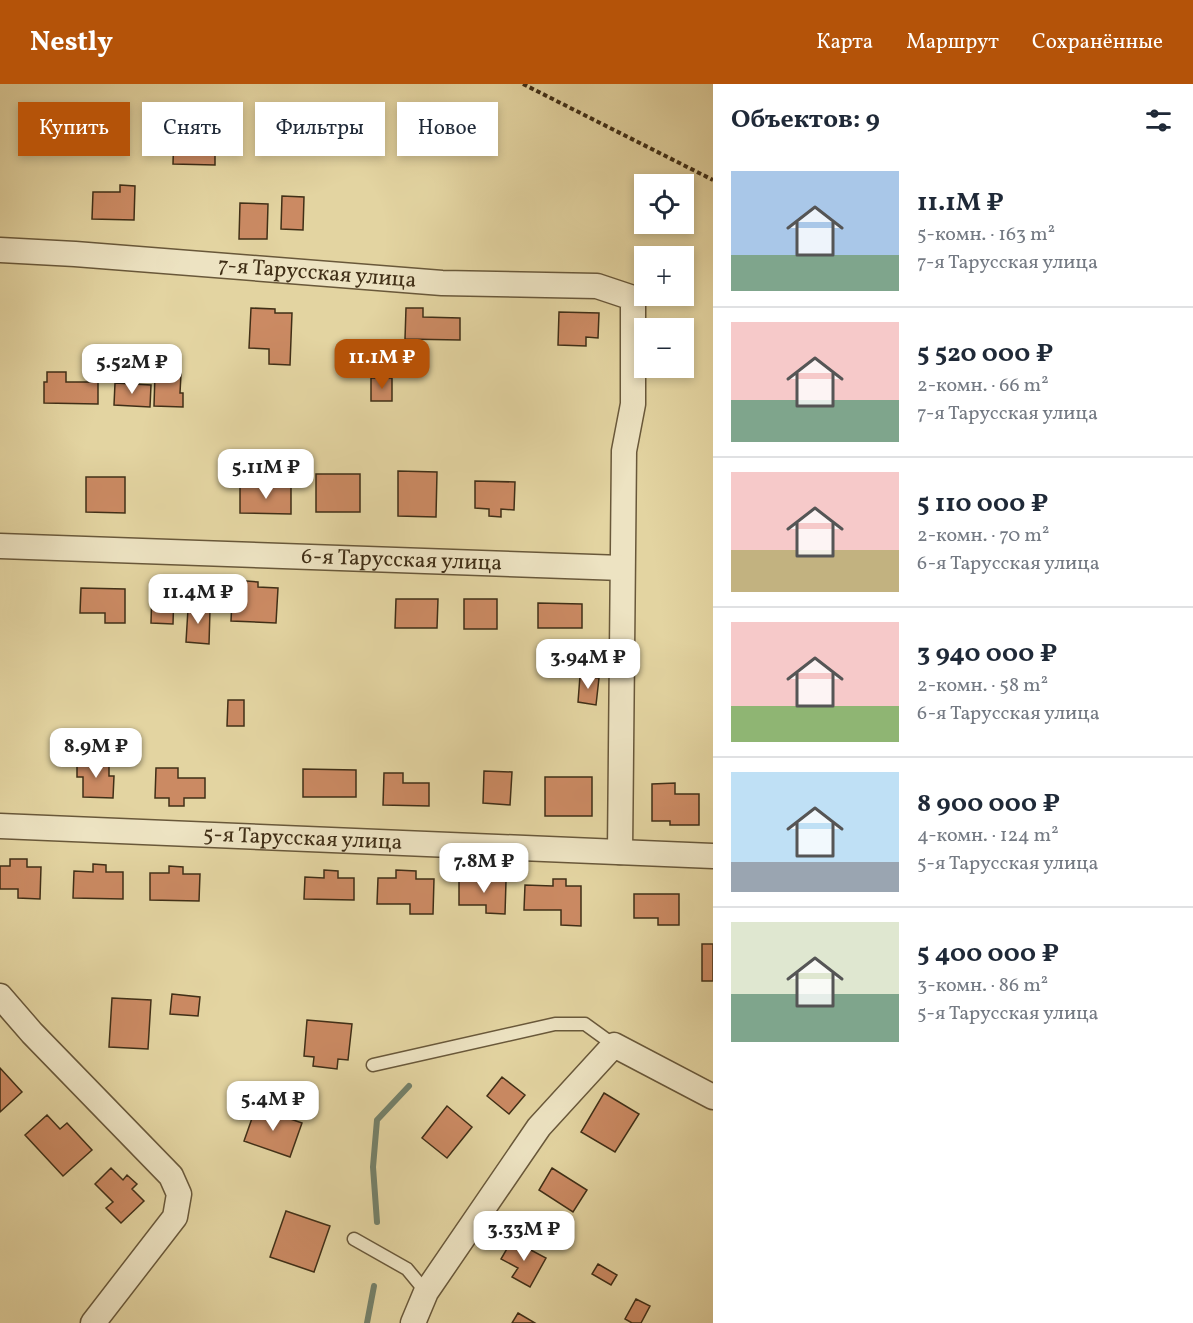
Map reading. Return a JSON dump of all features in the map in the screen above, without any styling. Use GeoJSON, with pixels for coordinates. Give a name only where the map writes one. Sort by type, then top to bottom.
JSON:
{"type":"FeatureCollection","features":[{"type":"Feature","properties":{"kind":"street","name":"7-я Тарусская улица"},"geometry":{"type":"LineString","coordinates":[[0,250],[442,283],[597,286],[633,298],[633,404],[624,451],[622,568]]}},
{"type":"Feature","properties":{"kind":"street","name":"6-я Тарусская улица"},"geometry":{"type":"LineString","coordinates":[[0,546],[622,568]]}},
{"type":"Feature","properties":{"kind":"street"},"geometry":{"type":"LineString","coordinates":[[620,852],[622,568]]}},
{"type":"Feature","properties":{"kind":"street","name":"5-я Тарусская улица"},"geometry":{"type":"LineString","coordinates":[[0,826],[713,856]]}},
{"type":"Feature","properties":{"kind":"street"},"geometry":{"type":"LineString","coordinates":[[0,996],[32,1033],[171,1176],[179,1194],[176,1217],[93,1323]]}},
{"type":"Feature","properties":{"kind":"street"},"geometry":{"type":"LineString","coordinates":[[413,1323],[426,1292],[539,1127],[614,1045],[713,1097]]}},
{"type":"Feature","properties":{"kind":"lane"},"geometry":{"type":"LineString","coordinates":[[373,1065],[555,1024],[585,1024],[614,1045]]}},
{"type":"Feature","properties":{"kind":"lane"},"geometry":{"type":"LineString","coordinates":[[354,1239],[407,1269],[426,1292]]}},
{"type":"Feature","properties":{"kind":"path"},"geometry":{"type":"LineString","coordinates":[[523,84],[713,180]]}},
{"type":"Feature","properties":{"kind":"building"},"geometry":{"type":"Polygon","coordinates":[[[173,156],[215,156],[215,165],[173,164],[173,156]]]}},
{"type":"Feature","properties":{"kind":"building"},"geometry":{"type":"Polygon","coordinates":[[[120,185],[135,186],[134,220],[92,219],[93,192],[120,192],[120,185]]]}},
{"type":"Feature","properties":{"kind":"building"},"geometry":{"type":"Polygon","coordinates":[[[282,196],[304,197],[303,230],[281,229],[282,196]]]}},
{"type":"Feature","properties":{"kind":"building"},"geometry":{"type":"Polygon","coordinates":[[[240,203],[268,204],[267,239],[239,239],[240,203]]]}},
{"type":"Feature","properties":{"kind":"building"},"geometry":{"type":"Polygon","coordinates":[[[251,308],[275,309],[275,313],[292,313],[290,365],[269,364],[269,349],[249,348],[251,308]]]}},
{"type":"Feature","properties":{"kind":"building"},"geometry":{"type":"Polygon","coordinates":[[[406,308],[423,308],[423,317],[460,318],[460,340],[405,339],[406,308]]]}},
{"type":"Feature","properties":{"kind":"building"},"geometry":{"type":"Polygon","coordinates":[[[559,312],[599,313],[598,338],[586,337],[586,346],[558,345],[559,312]]]}},
{"type":"Feature","properties":{"kind":"building"},"geometry":{"type":"Polygon","coordinates":[[[47,372],[66,372],[66,382],[98,382],[98,404],[44,403],[44,382],[47,382],[47,372]]]}},
{"type":"Feature","properties":{"kind":"building"},"geometry":{"type":"Polygon","coordinates":[[[155,374],[181,374],[180,393],[183,393],[183,407],[154,406],[155,374]]]}},
{"type":"Feature","properties":{"kind":"building"},"geometry":{"type":"Polygon","coordinates":[[[371,378],[392,378],[392,401],[371,401],[371,378]]]}},
{"type":"Feature","properties":{"kind":"building"},"geometry":{"type":"Polygon","coordinates":[[[115,383],[151,385],[150,407],[114,405],[115,383]]]}},
{"type":"Feature","properties":{"kind":"building"},"geometry":{"type":"Polygon","coordinates":[[[398,471],[437,472],[436,517],[398,516],[398,471]]]}},
{"type":"Feature","properties":{"kind":"building"},"geometry":{"type":"Polygon","coordinates":[[[316,474],[360,474],[360,512],[316,512],[316,474]]]}},
{"type":"Feature","properties":{"kind":"building"},"geometry":{"type":"Polygon","coordinates":[[[86,477],[125,477],[125,513],[86,512],[86,477]]]}},
{"type":"Feature","properties":{"kind":"building"},"geometry":{"type":"Polygon","coordinates":[[[475,481],[515,482],[514,510],[501,509],[501,517],[489,516],[489,509],[475,508],[475,481]]]}},
{"type":"Feature","properties":{"kind":"building"},"geometry":{"type":"Polygon","coordinates":[[[240,486],[291,486],[291,514],[240,513],[240,486]]]}},
{"type":"Feature","properties":{"kind":"building"},"geometry":{"type":"Polygon","coordinates":[[[233,580],[258,582],[258,587],[278,588],[276,623],[231,621],[233,580]]]}},
{"type":"Feature","properties":{"kind":"building"},"geometry":{"type":"Polygon","coordinates":[[[161,585],[171,585],[171,590],[174,590],[173,624],[151,623],[152,589],[161,589],[161,585]]]}},
{"type":"Feature","properties":{"kind":"building"},"geometry":{"type":"Polygon","coordinates":[[[81,588],[125,589],[125,623],[105,623],[105,613],[80,613],[81,588]]]}},
{"type":"Feature","properties":{"kind":"building"},"geometry":{"type":"Polygon","coordinates":[[[396,599],[438,599],[437,628],[395,628],[396,599]]]}},
{"type":"Feature","properties":{"kind":"building"},"geometry":{"type":"Polygon","coordinates":[[[464,599],[497,599],[497,629],[464,629],[464,599]]]}},
{"type":"Feature","properties":{"kind":"building"},"geometry":{"type":"Polygon","coordinates":[[[538,603],[582,604],[582,628],[538,628],[538,603]]]}},
{"type":"Feature","properties":{"kind":"building"},"geometry":{"type":"Polygon","coordinates":[[[191,604],[201,604],[201,609],[210,610],[209,644],[186,642],[188,609],[191,609],[191,604]]]}},
{"type":"Feature","properties":{"kind":"building"},"geometry":{"type":"Polygon","coordinates":[[[580,676],[599,678],[596,705],[578,702],[580,676]]]}},
{"type":"Feature","properties":{"kind":"building"},"geometry":{"type":"Polygon","coordinates":[[[228,700],[244,700],[244,726],[227,726],[228,700]]]}},
{"type":"Feature","properties":{"kind":"building"},"geometry":{"type":"Polygon","coordinates":[[[77,760],[109,761],[109,776],[114,776],[113,798],[83,797],[83,777],[77,777],[77,760]]]}},
{"type":"Feature","properties":{"kind":"building"},"geometry":{"type":"Polygon","coordinates":[[[156,768],[178,768],[178,778],[205,778],[205,798],[184,798],[184,806],[169,806],[169,798],[155,798],[156,768]]]}},
{"type":"Feature","properties":{"kind":"building"},"geometry":{"type":"Polygon","coordinates":[[[303,769],[356,770],[356,797],[303,797],[303,769]]]}},
{"type":"Feature","properties":{"kind":"building"},"geometry":{"type":"Polygon","coordinates":[[[484,771],[512,772],[510,805],[483,803],[484,771]]]}},
{"type":"Feature","properties":{"kind":"building"},"geometry":{"type":"Polygon","coordinates":[[[384,773],[403,773],[403,783],[429,783],[429,806],[383,805],[384,773]]]}},
{"type":"Feature","properties":{"kind":"building"},"geometry":{"type":"Polygon","coordinates":[[[545,777],[592,777],[592,816],[545,816],[545,777]]]}},
{"type":"Feature","properties":{"kind":"building"},"geometry":{"type":"Polygon","coordinates":[[[675,783],[675,794],[699,794],[699,825],[670,825],[670,821],[652,821],[652,784],[675,783]]]}},
{"type":"Feature","properties":{"kind":"building"},"geometry":{"type":"Polygon","coordinates":[[[10,859],[27,859],[27,867],[41,867],[40,899],[18,898],[18,889],[0,889],[0,866],[10,866],[10,859]]]}},
{"type":"Feature","properties":{"kind":"building"},"geometry":{"type":"Polygon","coordinates":[[[93,864],[106,865],[106,872],[123,872],[123,899],[73,898],[74,871],[93,872],[93,864]]]}},
{"type":"Feature","properties":{"kind":"building"},"geometry":{"type":"Polygon","coordinates":[[[169,866],[183,867],[183,874],[200,874],[199,901],[150,900],[150,873],[169,873],[169,866]]]}},
{"type":"Feature","properties":{"kind":"building"},"geometry":{"type":"Polygon","coordinates":[[[324,870],[338,871],[338,878],[354,878],[354,900],[304,899],[305,877],[324,878],[324,870]]]}},
{"type":"Feature","properties":{"kind":"building"},"geometry":{"type":"Polygon","coordinates":[[[396,870],[416,871],[416,879],[434,879],[433,914],[410,914],[410,904],[377,904],[378,878],[396,878],[396,870]]]}},
{"type":"Feature","properties":{"kind":"building"},"geometry":{"type":"Polygon","coordinates":[[[477,874],[491,874],[491,881],[506,881],[505,914],[486,913],[486,905],[459,905],[459,881],[477,881],[477,874]]]}},
{"type":"Feature","properties":{"kind":"building"},"geometry":{"type":"Polygon","coordinates":[[[553,879],[566,879],[566,886],[581,886],[581,926],[561,925],[561,910],[524,910],[525,885],[553,886],[553,879]]]}},
{"type":"Feature","properties":{"kind":"building"},"geometry":{"type":"Polygon","coordinates":[[[634,894],[679,894],[679,925],[658,925],[658,918],[634,918],[634,894]]]}},
{"type":"Feature","properties":{"kind":"building"},"geometry":{"type":"Polygon","coordinates":[[[702,944],[713,944],[713,981],[702,981],[702,944]]]}},
{"type":"Feature","properties":{"kind":"building"},"geometry":{"type":"Polygon","coordinates":[[[172,994],[200,997],[198,1016],[170,1014],[172,994]]]}},
{"type":"Feature","properties":{"kind":"building"},"geometry":{"type":"Polygon","coordinates":[[[112,998],[151,1000],[148,1049],[109,1047],[112,998]]]}},
{"type":"Feature","properties":{"kind":"building"},"geometry":{"type":"Polygon","coordinates":[[[307,1020],[352,1024],[348,1060],[338,1059],[337,1069],[313,1066],[314,1057],[304,1056],[307,1020]]]}},
{"type":"Feature","properties":{"kind":"building"},"geometry":{"type":"Polygon","coordinates":[[[0,1068],[22,1092],[0,1112],[0,1068]]]}},
{"type":"Feature","properties":{"kind":"building"},"geometry":{"type":"Polygon","coordinates":[[[502,1077],[525,1095],[509,1114],[487,1096],[502,1077]]]}},
{"type":"Feature","properties":{"kind":"building"},"geometry":{"type":"Polygon","coordinates":[[[604,1093],[639,1114],[615,1152],[581,1132],[604,1093]]]}},
{"type":"Feature","properties":{"kind":"building"},"geometry":{"type":"Polygon","coordinates":[[[447,1106],[472,1127],[447,1158],[422,1138],[447,1106]]]}},
{"type":"Feature","properties":{"kind":"building"},"geometry":{"type":"Polygon","coordinates":[[[256,1107],[302,1123],[290,1157],[244,1141],[256,1107]]]}},
{"type":"Feature","properties":{"kind":"building"},"geometry":{"type":"Polygon","coordinates":[[[47,1115],[60,1129],[67,1123],[92,1150],[63,1176],[25,1135],[47,1115]]]}},
{"type":"Feature","properties":{"kind":"building"},"geometry":{"type":"Polygon","coordinates":[[[111,1168],[123,1180],[127,1175],[137,1184],[132,1189],[144,1201],[121,1223],[106,1208],[113,1202],[95,1184],[111,1168]]]}},
{"type":"Feature","properties":{"kind":"building"},"geometry":{"type":"Polygon","coordinates":[[[552,1168],[587,1190],[573,1212],[539,1190],[552,1168]]]}},
{"type":"Feature","properties":{"kind":"building"},"geometry":{"type":"Polygon","coordinates":[[[286,1211],[330,1226],[314,1272],[270,1257],[286,1211]]]}},
{"type":"Feature","properties":{"kind":"building"},"geometry":{"type":"Polygon","coordinates":[[[512,1240],[546,1258],[530,1287],[512,1277],[518,1268],[501,1259],[512,1240]]]}},
{"type":"Feature","properties":{"kind":"building"},"geometry":{"type":"Polygon","coordinates":[[[598,1264],[617,1275],[611,1285],[592,1274],[598,1264]]]}},
{"type":"Feature","properties":{"kind":"building"},"geometry":{"type":"Polygon","coordinates":[[[636,1299],[650,1306],[641,1323],[632,1323],[625,1319],[636,1299]]]}},
{"type":"Feature","properties":{"kind":"building"},"geometry":{"type":"Polygon","coordinates":[[[518,1313],[535,1323],[512,1323],[518,1313]]]}},
{"type":"Feature","properties":{"kind":"waterway"},"geometry":{"type":"LineString","coordinates":[[377,1222],[373,1167],[377,1120],[409,1086]]}},
{"type":"Feature","properties":{"kind":"waterway"},"geometry":{"type":"LineString","coordinates":[[367,1323],[374,1286]]}}]}
